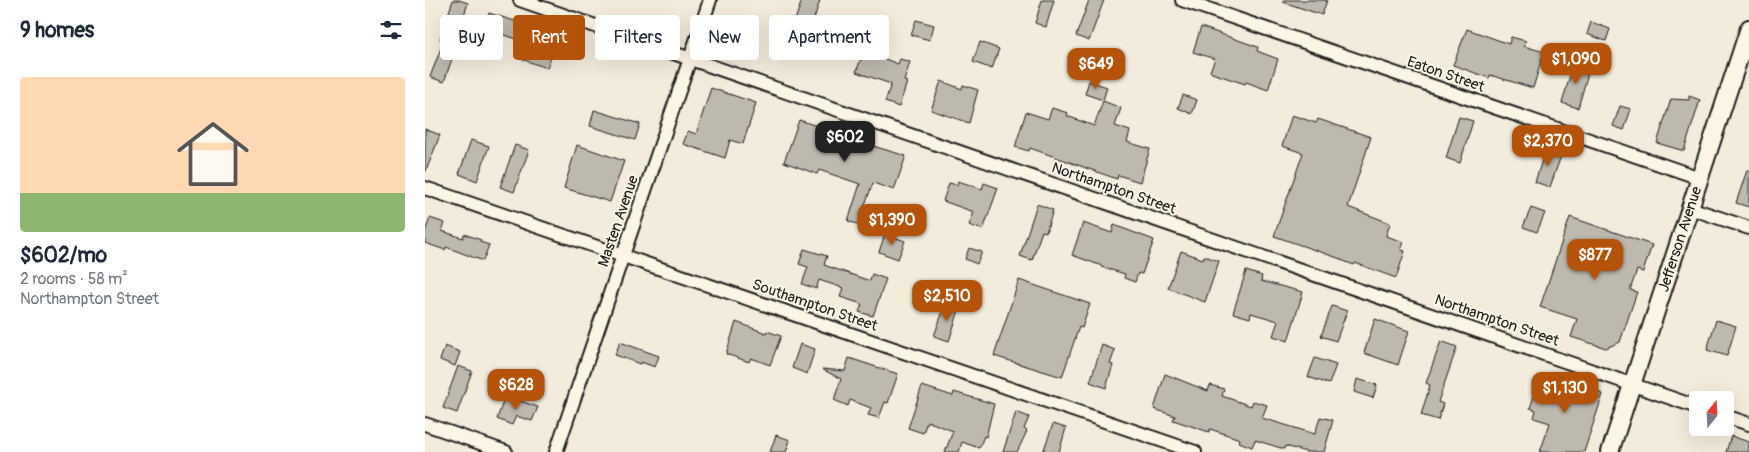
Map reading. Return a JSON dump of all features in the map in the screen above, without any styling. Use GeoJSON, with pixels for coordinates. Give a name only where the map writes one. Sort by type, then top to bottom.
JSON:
{"type":"FeatureCollection","features":[{"type":"Feature","properties":{"kind":"street","name":"Northampton Street"},"geometry":{"type":"LineString","coordinates":[[520,0],[690,59]]}},
{"type":"Feature","properties":{"kind":"street","name":"Masten Avenue"},"geometry":{"type":"LineString","coordinates":[[705,15],[710,0]]}},
{"type":"Feature","properties":{"kind":"street","name":"Eaton Street"},"geometry":{"type":"LineString","coordinates":[[1182,0],[1700,178]]}},
{"type":"Feature","properties":{"kind":"street","name":"Jefferson Avenue"},"geometry":{"type":"LineString","coordinates":[[1610,452],[1749,28]]}},
{"type":"Feature","properties":{"kind":"street","name":"Masten Avenue"},"geometry":{"type":"LineString","coordinates":[[556,452],[691,60]]}},
{"type":"Feature","properties":{"kind":"street","name":"Northampton Street"},"geometry":{"type":"LineString","coordinates":[[694,60],[1689,404]]}},
{"type":"Feature","properties":{"kind":"street","name":"Southampton Street"},"geometry":{"type":"LineString","coordinates":[[425,188],[1195,452]]}},
{"type":"Feature","properties":{"kind":"street"},"geometry":{"type":"LineString","coordinates":[[1691,208],[1749,228]]}},
{"type":"Feature","properties":{"kind":"street"},"geometry":{"type":"LineString","coordinates":[[1734,419],[1749,424]]}},
{"type":"Feature","properties":{"kind":"street"},"geometry":{"type":"LineString","coordinates":[[425,424],[506,452]]}},
{"type":"Feature","properties":{"kind":"building"},"geometry":{"type":"Polygon","coordinates":[[[453,0],[468,3],[464,15],[448,15],[453,0]]]}},
{"type":"Feature","properties":{"kind":"building"},"geometry":{"type":"Polygon","coordinates":[[[802,0],[820,0],[815,15],[797,15],[802,0]]]}},
{"type":"Feature","properties":{"kind":"building"},"geometry":{"type":"Polygon","coordinates":[[[1042,0],[1054,0],[1046,27],[1035,23],[1042,0]]]}},
{"type":"Feature","properties":{"kind":"building"},"geometry":{"type":"Polygon","coordinates":[[[1089,0],[1104,0],[1089,41],[1076,36],[1089,0]]]}},
{"type":"Feature","properties":{"kind":"building"},"geometry":{"type":"Polygon","coordinates":[[[1283,0],[1327,0],[1322,15],[1283,2],[1283,0]]]}},
{"type":"Feature","properties":{"kind":"building"},"geometry":{"type":"Polygon","coordinates":[[[503,17],[513,21],[513,38],[503,35],[503,17]]]}},
{"type":"Feature","properties":{"kind":"building"},"geometry":{"type":"Polygon","coordinates":[[[916,20],[934,25],[930,40],[911,35],[916,20]]]}},
{"type":"Feature","properties":{"kind":"building"},"geometry":{"type":"Polygon","coordinates":[[[1591,22],[1610,29],[1606,41],[1587,34],[1591,22]]]}},
{"type":"Feature","properties":{"kind":"building"},"geometry":{"type":"Polygon","coordinates":[[[1201,27],[1258,47],[1257,51],[1278,59],[1268,90],[1212,73],[1210,71],[1215,59],[1193,52],[1201,27]]]}},
{"type":"Feature","properties":{"kind":"building"},"geometry":{"type":"Polygon","coordinates":[[[1467,29],[1509,44],[1511,37],[1526,41],[1524,46],[1544,52],[1533,88],[1490,75],[1489,78],[1453,65],[1467,29]]]}},
{"type":"Feature","properties":{"kind":"building"},"geometry":{"type":"Polygon","coordinates":[[[980,42],[999,49],[992,69],[973,62],[980,42]]]}},
{"type":"Feature","properties":{"kind":"building"},"geometry":{"type":"Polygon","coordinates":[[[440,51],[440,60],[452,60],[444,82],[430,77],[440,51]]]}},
{"type":"Feature","properties":{"kind":"building"},"geometry":{"type":"Polygon","coordinates":[[[900,59],[910,62],[904,81],[907,82],[899,107],[885,102],[891,84],[856,72],[861,60],[888,60],[898,64],[900,59]]]}},
{"type":"Feature","properties":{"kind":"building"},"geometry":{"type":"Polygon","coordinates":[[[524,60],[550,60],[547,68],[524,60]]]}},
{"type":"Feature","properties":{"kind":"building"},"geometry":{"type":"Polygon","coordinates":[[[1574,62],[1590,66],[1578,108],[1562,103],[1574,62]]]}},
{"type":"Feature","properties":{"kind":"building"},"geometry":{"type":"Polygon","coordinates":[[[941,81],[962,89],[963,85],[978,90],[969,123],[931,110],[941,81]]]}},
{"type":"Feature","properties":{"kind":"building"},"geometry":{"type":"Polygon","coordinates":[[[1089,81],[1107,87],[1103,100],[1085,94],[1089,81]]]}},
{"type":"Feature","properties":{"kind":"building"},"geometry":{"type":"Polygon","coordinates":[[[711,88],[756,103],[743,144],[730,140],[725,158],[683,144],[688,131],[696,134],[711,88]]]}},
{"type":"Feature","properties":{"kind":"building"},"geometry":{"type":"Polygon","coordinates":[[[1183,95],[1197,100],[1192,114],[1178,108],[1183,95]]]}},
{"type":"Feature","properties":{"kind":"building"},"geometry":{"type":"Polygon","coordinates":[[[1689,96],[1700,100],[1684,151],[1657,143],[1671,99],[1689,100],[1689,96]]]}},
{"type":"Feature","properties":{"kind":"building"},"geometry":{"type":"Polygon","coordinates":[[[1103,101],[1121,108],[1115,126],[1130,131],[1127,142],[1150,149],[1140,182],[1118,175],[1117,179],[1030,148],[1029,151],[1015,147],[1026,112],[1048,119],[1052,108],[1068,113],[1067,116],[1094,126],[1103,101]]]}},
{"type":"Feature","properties":{"kind":"building"},"geometry":{"type":"Polygon","coordinates":[[[1620,106],[1631,109],[1624,130],[1613,126],[1620,106]]]}},
{"type":"Feature","properties":{"kind":"building"},"geometry":{"type":"Polygon","coordinates":[[[594,110],[640,124],[635,140],[590,126],[594,110]]]}},
{"type":"Feature","properties":{"kind":"building"},"geometry":{"type":"Polygon","coordinates":[[[1292,115],[1316,123],[1318,119],[1371,137],[1348,207],[1390,223],[1386,236],[1404,242],[1401,250],[1405,251],[1396,278],[1274,236],[1303,153],[1282,146],[1292,115]]]}},
{"type":"Feature","properties":{"kind":"building"},"geometry":{"type":"Polygon","coordinates":[[[1459,117],[1473,121],[1460,163],[1446,158],[1459,117]]]}},
{"type":"Feature","properties":{"kind":"building"},"geometry":{"type":"Polygon","coordinates":[[[799,120],[832,131],[830,137],[871,151],[873,146],[906,156],[894,190],[873,183],[863,210],[870,212],[866,227],[848,221],[860,184],[819,170],[817,174],[784,162],[799,120]]]}},
{"type":"Feature","properties":{"kind":"building"},"geometry":{"type":"Polygon","coordinates":[[[425,129],[440,135],[426,171],[425,171],[425,129]]]}},
{"type":"Feature","properties":{"kind":"building"},"geometry":{"type":"Polygon","coordinates":[[[471,140],[489,146],[477,181],[459,174],[471,140]]]}},
{"type":"Feature","properties":{"kind":"building"},"geometry":{"type":"Polygon","coordinates":[[[515,145],[529,150],[514,192],[500,187],[515,145]]]}},
{"type":"Feature","properties":{"kind":"building"},"geometry":{"type":"Polygon","coordinates":[[[577,145],[624,161],[610,202],[564,188],[577,145]]]}},
{"type":"Feature","properties":{"kind":"building"},"geometry":{"type":"Polygon","coordinates":[[[1546,148],[1562,153],[1550,187],[1535,182],[1546,148]]]}},
{"type":"Feature","properties":{"kind":"building"},"geometry":{"type":"Polygon","coordinates":[[[1747,170],[1749,170],[1749,207],[1736,203],[1747,170]]]}},
{"type":"Feature","properties":{"kind":"building"},"geometry":{"type":"Polygon","coordinates":[[[958,181],[982,189],[984,183],[998,188],[983,230],[969,225],[974,212],[943,201],[949,183],[957,185],[958,181]]]}},
{"type":"Feature","properties":{"kind":"building"},"geometry":{"type":"Polygon","coordinates":[[[1037,204],[1053,210],[1046,232],[1042,231],[1032,260],[1020,256],[1037,204]]]}},
{"type":"Feature","properties":{"kind":"building"},"geometry":{"type":"Polygon","coordinates":[[[1531,208],[1545,213],[1537,232],[1523,227],[1531,208]]]}},
{"type":"Feature","properties":{"kind":"building"},"geometry":{"type":"Polygon","coordinates":[[[1570,217],[1652,245],[1643,272],[1637,270],[1630,290],[1637,292],[1620,342],[1606,348],[1571,337],[1577,319],[1540,307],[1570,217]]]}},
{"type":"Feature","properties":{"kind":"building"},"geometry":{"type":"Polygon","coordinates":[[[430,218],[445,223],[442,231],[463,238],[464,234],[489,245],[483,261],[446,247],[445,250],[425,243],[425,232],[430,218]]]}},
{"type":"Feature","properties":{"kind":"building"},"geometry":{"type":"Polygon","coordinates":[[[1083,223],[1112,233],[1114,225],[1154,240],[1142,274],[1138,273],[1135,282],[1124,278],[1125,274],[1101,267],[1072,255],[1083,223]]]}},
{"type":"Feature","properties":{"kind":"building"},"geometry":{"type":"Polygon","coordinates":[[[885,234],[905,241],[898,259],[879,252],[885,234]]]}},
{"type":"Feature","properties":{"kind":"building"},"geometry":{"type":"Polygon","coordinates":[[[969,248],[982,252],[977,264],[965,259],[969,248]]]}},
{"type":"Feature","properties":{"kind":"building"},"geometry":{"type":"Polygon","coordinates":[[[804,249],[827,256],[824,265],[870,281],[872,274],[886,279],[873,316],[859,312],[862,304],[840,297],[843,288],[819,280],[816,289],[802,284],[808,267],[799,264],[804,249]]]}},
{"type":"Feature","properties":{"kind":"building"},"geometry":{"type":"Polygon","coordinates":[[[1181,251],[1203,259],[1204,256],[1219,261],[1205,302],[1168,288],[1181,251]]]}},
{"type":"Feature","properties":{"kind":"building"},"geometry":{"type":"Polygon","coordinates":[[[1246,271],[1262,276],[1261,281],[1303,292],[1288,341],[1273,336],[1278,321],[1251,313],[1250,318],[1233,313],[1246,271]]]}},
{"type":"Feature","properties":{"kind":"building"},"geometry":{"type":"Polygon","coordinates":[[[1019,280],[1090,304],[1082,328],[1079,327],[1062,377],[994,356],[1019,280]]]}},
{"type":"Feature","properties":{"kind":"building"},"geometry":{"type":"Polygon","coordinates":[[[946,303],[960,307],[949,341],[934,336],[946,303]]]}},
{"type":"Feature","properties":{"kind":"building"},"geometry":{"type":"Polygon","coordinates":[[[1332,306],[1347,311],[1336,341],[1321,336],[1332,306]]]}},
{"type":"Feature","properties":{"kind":"building"},"geometry":{"type":"Polygon","coordinates":[[[1375,319],[1409,331],[1398,365],[1364,353],[1375,319]]]}},
{"type":"Feature","properties":{"kind":"building"},"geometry":{"type":"Polygon","coordinates":[[[1716,320],[1736,326],[1727,356],[1707,350],[1716,320]]]}},
{"type":"Feature","properties":{"kind":"building"},"geometry":{"type":"Polygon","coordinates":[[[736,322],[766,333],[767,331],[781,336],[770,365],[751,358],[749,362],[726,354],[736,322]]]}},
{"type":"Feature","properties":{"kind":"building"},"geometry":{"type":"Polygon","coordinates":[[[1441,341],[1457,347],[1438,402],[1443,404],[1438,420],[1421,415],[1430,385],[1426,383],[1441,341]]]}},
{"type":"Feature","properties":{"kind":"building"},"geometry":{"type":"Polygon","coordinates":[[[620,342],[659,356],[655,367],[615,355],[620,342]]]}},
{"type":"Feature","properties":{"kind":"building"},"geometry":{"type":"Polygon","coordinates":[[[800,344],[815,349],[807,374],[792,368],[800,344]]]}},
{"type":"Feature","properties":{"kind":"building"},"geometry":{"type":"Polygon","coordinates":[[[1102,345],[1115,350],[1110,364],[1113,365],[1106,388],[1090,382],[1102,345]]]}},
{"type":"Feature","properties":{"kind":"building"},"geometry":{"type":"Polygon","coordinates":[[[445,346],[460,352],[455,366],[440,360],[445,346]]]}},
{"type":"Feature","properties":{"kind":"building"},"geometry":{"type":"Polygon","coordinates":[[[849,358],[898,374],[888,403],[885,402],[879,418],[868,415],[871,408],[850,400],[848,406],[834,400],[841,379],[822,369],[845,371],[849,358]]]}},
{"type":"Feature","properties":{"kind":"building"},"geometry":{"type":"Polygon","coordinates":[[[1315,358],[1336,365],[1329,384],[1308,377],[1315,358]]]}},
{"type":"Feature","properties":{"kind":"building"},"geometry":{"type":"Polygon","coordinates":[[[458,366],[472,371],[457,413],[443,408],[458,366]]]}},
{"type":"Feature","properties":{"kind":"building"},"geometry":{"type":"Polygon","coordinates":[[[1165,374],[1208,391],[1210,385],[1224,389],[1222,396],[1251,406],[1253,401],[1267,405],[1262,418],[1315,434],[1320,417],[1333,420],[1324,452],[1306,452],[1285,446],[1284,449],[1255,440],[1252,447],[1239,442],[1240,439],[1210,429],[1209,432],[1173,420],[1175,416],[1154,409],[1165,374]]]}},
{"type":"Feature","properties":{"kind":"building"},"geometry":{"type":"Polygon","coordinates":[[[1541,375],[1603,394],[1584,452],[1540,452],[1550,423],[1534,418],[1536,410],[1530,408],[1541,375]]]}},
{"type":"Feature","properties":{"kind":"building"},"geometry":{"type":"Polygon","coordinates":[[[1357,379],[1377,385],[1373,398],[1354,392],[1357,379]]]}},
{"type":"Feature","properties":{"kind":"building"},"geometry":{"type":"Polygon","coordinates":[[[922,386],[953,396],[954,392],[994,404],[986,437],[984,436],[979,448],[962,442],[959,452],[945,452],[953,431],[927,421],[923,433],[908,428],[922,386]]]}},
{"type":"Feature","properties":{"kind":"building"},"geometry":{"type":"Polygon","coordinates":[[[505,396],[538,407],[532,421],[516,416],[512,425],[497,419],[505,396]]]}},
{"type":"Feature","properties":{"kind":"building"},"geometry":{"type":"Polygon","coordinates":[[[1016,412],[1029,417],[1024,429],[1027,431],[1017,452],[1003,452],[1016,412]]]}},
{"type":"Feature","properties":{"kind":"building"},"geometry":{"type":"Polygon","coordinates":[[[1053,424],[1066,428],[1059,452],[1043,452],[1053,424]]]}},
{"type":"Feature","properties":{"kind":"building"},"geometry":{"type":"Polygon","coordinates":[[[776,435],[790,440],[786,452],[770,452],[776,435]]]}},
{"type":"Feature","properties":{"kind":"building"},"geometry":{"type":"Polygon","coordinates":[[[1731,436],[1749,442],[1749,452],[1726,452],[1731,436]]]}}]}
